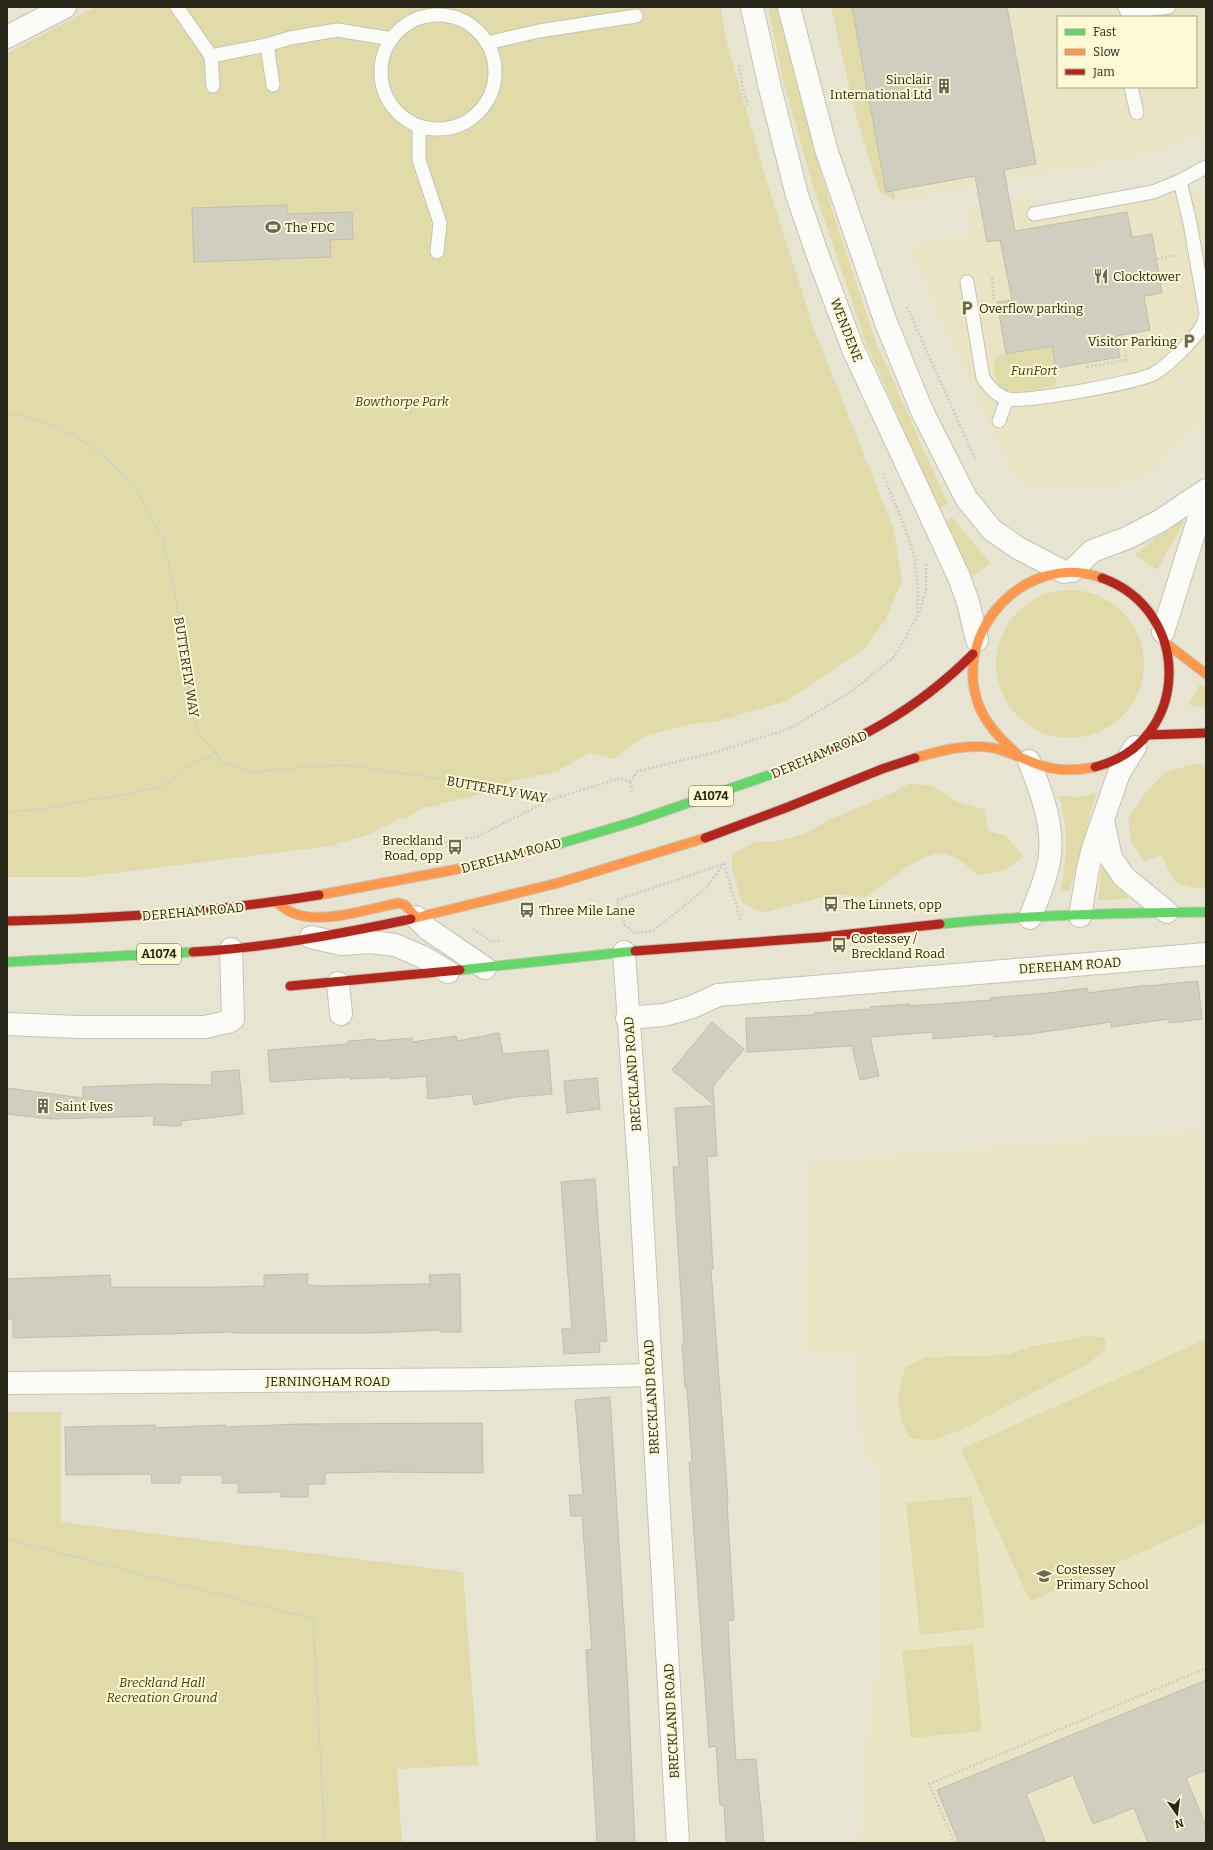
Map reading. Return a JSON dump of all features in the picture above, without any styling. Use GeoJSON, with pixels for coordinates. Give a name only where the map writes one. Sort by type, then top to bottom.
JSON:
{"type":"FeatureCollection","features":[{"type":"Feature","properties":{"kind":"main road","name":"DEREHAM ROAD"},"geometry":{"type":"LineString","coordinates":[[7,921],[112,918],[277,903],[340,894],[430,876],[518,854],[677,808],[762,778],[872,731],[956,674],[975,647],[990,614],[1005,597],[1027,583],[1068,572],[1102,577],[1126,588],[1150,611],[1165,638],[1206,674]]}},
{"type":"Feature","properties":{"kind":"main road","name":"DEREHAM ROAD"},"geometry":{"type":"LineString","coordinates":[[7,962],[231,949],[311,937],[416,917],[528,892],[668,851],[757,820],[909,759],[955,748],[989,747],[1024,758],[1043,766],[1079,770],[1111,762],[1141,741],[1160,716],[1168,695],[1170,672],[1165,638]]}},
{"type":"Feature","properties":{"kind":"main road","name":"DEREHAM ROAD"},"geometry":{"type":"LineString","coordinates":[[975,647],[972,674],[977,702],[992,730],[1024,758]]}},
{"type":"Feature","properties":{"kind":"main road"},"geometry":{"type":"LineString","coordinates":[[1141,741],[1206,733]]}},
{"type":"Feature","properties":{"kind":"main road"},"geometry":{"type":"LineString","coordinates":[[277,903],[295,914],[311,916],[329,916],[398,903],[406,905],[416,917]]}},
{"type":"Feature","properties":{"kind":"main road"},"geometry":{"type":"LineString","coordinates":[[290,986],[338,983],[448,972],[624,952],[660,951],[748,942],[823,937],[980,920],[1167,912],[1206,912]]}},
{"type":"Feature","properties":{"kind":"street"},"geometry":{"type":"LineString","coordinates":[[7,37],[65,7]]}},
{"type":"Feature","properties":{"kind":"street","name":"WENDENE"},"geometry":{"type":"LineString","coordinates":[[752,7],[770,88],[797,195],[818,256],[854,349],[959,576],[968,602],[975,647]]}},
{"type":"Feature","properties":{"kind":"street"},"geometry":{"type":"LineString","coordinates":[[789,7],[826,149],[885,320],[922,411],[966,498],[992,530],[1018,548],[1068,572],[1092,551],[1127,538],[1160,521],[1206,490]]}},
{"type":"Feature","properties":{"kind":"street"},"geometry":{"type":"LineString","coordinates":[[1165,638],[1206,496]]}},
{"type":"Feature","properties":{"kind":"street","name":"DEREHAM ROAD"},"geometry":{"type":"LineString","coordinates":[[1080,916],[1088,868],[1103,818],[1119,773],[1141,741]]}},
{"type":"Feature","properties":{"kind":"street","name":"DEREHAM ROAD"},"geometry":{"type":"LineString","coordinates":[[1024,758],[1047,812],[1051,842],[1049,862],[1044,882],[1030,918]]}},
{"type":"Feature","properties":{"kind":"street"},"geometry":{"type":"LineString","coordinates":[[1103,818],[1111,858],[1124,877],[1167,912]]}},
{"type":"Feature","properties":{"kind":"street"},"geometry":{"type":"LineString","coordinates":[[416,917],[428,929],[485,968]]}},
{"type":"Feature","properties":{"kind":"street","name":"DEREHAM ROAD"},"geometry":{"type":"LineString","coordinates":[[311,937],[341,944],[370,942],[395,945],[422,957],[448,972]]}},
{"type":"Feature","properties":{"kind":"street"},"geometry":{"type":"LineString","coordinates":[[7,1024],[78,1027],[205,1027],[228,1022],[233,1019],[231,949]]}},
{"type":"Feature","properties":{"kind":"street","name":"BRECKLAND ROAD"},"geometry":{"type":"LineString","coordinates":[[624,952],[640,1180],[678,1843]]}},
{"type":"Feature","properties":{"kind":"street","name":"DEREHAM ROAD"},"geometry":{"type":"LineString","coordinates":[[628,1018],[664,1015],[692,1007],[718,995],[1206,954]]}},
{"type":"Feature","properties":{"kind":"street"},"geometry":{"type":"LineString","coordinates":[[338,983],[341,1014]]}},
{"type":"Feature","properties":{"kind":"street","name":"JERNINGHAM ROAD"},"geometry":{"type":"LineString","coordinates":[[7,1383],[502,1380],[650,1375]]}},
{"type":"Feature","properties":{"kind":"lane"},"geometry":{"type":"LineString","coordinates":[[177,7],[211,56],[213,86]]}},
{"type":"Feature","properties":{"kind":"lane"},"geometry":{"type":"LineString","coordinates":[[1126,12],[1170,7]]}},
{"type":"Feature","properties":{"kind":"lane"},"geometry":{"type":"LineString","coordinates":[[440,15],[459,19],[475,28],[487,43],[494,59],[495,76],[491,93],[482,108],[469,120],[453,127],[436,129],[418,126],[403,118],[391,105],[384,89],[381,72],[384,55],[392,39],[405,26],[422,18],[440,15]]}},
{"type":"Feature","properties":{"kind":"lane"},"geometry":{"type":"LineString","coordinates":[[487,43],[539,31],[636,16]]}},
{"type":"Feature","properties":{"kind":"lane"},"geometry":{"type":"LineString","coordinates":[[211,56],[267,45],[290,38],[337,30],[392,39]]}},
{"type":"Feature","properties":{"kind":"lane"},"geometry":{"type":"LineString","coordinates":[[267,45],[273,85]]}},
{"type":"Feature","properties":{"kind":"lane"},"geometry":{"type":"LineString","coordinates":[[1131,88],[1137,113]]}},
{"type":"Feature","properties":{"kind":"lane"},"geometry":{"type":"LineString","coordinates":[[418,126],[420,160],[440,223],[437,252]]}},
{"type":"Feature","properties":{"kind":"lane"},"geometry":{"type":"LineString","coordinates":[[1034,214],[1153,192],[1180,181],[1206,167]]}},
{"type":"Feature","properties":{"kind":"lane"},"geometry":{"type":"LineString","coordinates":[[967,282],[983,378],[990,390],[1007,399],[1020,400],[1130,381],[1153,375],[1163,367],[1202,326],[1206,314],[1190,223],[1180,181]]}},
{"type":"Feature","properties":{"kind":"lane"},"geometry":{"type":"LineString","coordinates":[[999,421],[1007,399]]}},
{"type":"Feature","properties":{"kind":"path"},"geometry":{"type":"LineString","coordinates":[[738,60],[743,90],[750,111]]}},
{"type":"Feature","properties":{"kind":"path"},"geometry":{"type":"LineString","coordinates":[[992,278],[994,302]]}},
{"type":"Feature","properties":{"kind":"path"},"geometry":{"type":"LineString","coordinates":[[905,301],[977,465]]}},
{"type":"Feature","properties":{"kind":"path"},"geometry":{"type":"LineString","coordinates":[[1122,335],[1130,381]]}},
{"type":"Feature","properties":{"kind":"path"},"geometry":{"type":"LineString","coordinates":[[1087,367],[1126,360]]}},
{"type":"Feature","properties":{"kind":"path","name":"BUTTERFLY WAY"},"geometry":{"type":"LineString","coordinates":[[7,413],[35,420],[76,436],[109,460],[134,486],[164,538],[178,612],[192,716],[202,738],[223,762],[251,772],[346,765],[496,787],[550,800],[620,778],[630,782]]}},
{"type":"Feature","properties":{"kind":"path"},"geometry":{"type":"LineString","coordinates":[[882,470],[904,525],[915,559],[918,590],[917,618]]}},
{"type":"Feature","properties":{"kind":"path"},"geometry":{"type":"LineString","coordinates":[[632,792],[630,782],[638,771],[720,751],[791,728],[852,691],[895,656],[917,618],[926,590],[926,562]]}},
{"type":"Feature","properties":{"kind":"path"},"geometry":{"type":"LineString","coordinates":[[7,812],[52,808],[92,799],[115,797],[158,787],[174,778],[196,761],[216,754]]}},
{"type":"Feature","properties":{"kind":"path"},"geometry":{"type":"LineString","coordinates":[[476,837],[550,800]]}},
{"type":"Feature","properties":{"kind":"path"},"geometry":{"type":"LineString","coordinates":[[724,864],[706,889],[653,931],[636,933],[624,926],[617,900],[634,892],[724,864]]}},
{"type":"Feature","properties":{"kind":"path"},"geometry":{"type":"LineString","coordinates":[[724,864],[748,942]]}},
{"type":"Feature","properties":{"kind":"path"},"geometry":{"type":"LineString","coordinates":[[7,1539],[313,1620],[325,1843]]}},
{"type":"Feature","properties":{"kind":"path"},"geometry":{"type":"LineString","coordinates":[[955,1843],[929,1784],[1206,1668]]}},
{"type":"Feature","properties":{"kind":"path"},"geometry":{"type":"LineString","coordinates":[[323,1800],[336,1800]]}},
{"type":"Feature","properties":{"kind":"shaded area"},"geometry":{"type":"Polygon","coordinates":[[[859,7],[1206,7],[1206,129],[1161,152],[896,202],[859,7]]]}},
{"type":"Feature","properties":{"kind":"shaded area"},"geometry":{"type":"Polygon","coordinates":[[[1206,188],[1206,416],[1152,473],[1115,488],[1028,489],[1005,462],[907,245],[972,234],[966,206],[1029,195],[1034,220],[1199,192],[1206,188]]]}},
{"type":"Feature","properties":{"kind":"shaded area","name":"Costessey Primary School"},"geometry":{"type":"Polygon","coordinates":[[[1199,1130],[1206,1196],[1206,1843],[858,1843],[872,1680],[880,1678],[882,1474],[860,1447],[856,1353],[803,1357],[809,1162],[1199,1130]]]}},
{"type":"Feature","properties":{"kind":"green space","name":"Bowthorpe Park"},"geometry":{"type":"Polygon","coordinates":[[[95,7],[721,7],[725,35],[766,179],[815,332],[894,530],[902,581],[886,619],[863,650],[787,701],[715,722],[690,724],[645,736],[614,759],[589,753],[558,771],[512,781],[486,793],[420,809],[405,820],[401,818],[368,835],[330,846],[83,877],[7,877],[7,53],[95,7]]]}},
{"type":"Feature","properties":{"kind":"green space"},"geometry":{"type":"Polygon","coordinates":[[[768,7],[780,7],[802,103],[832,210],[877,345],[948,504],[938,509],[866,343],[813,186],[783,80],[768,7]]]}},
{"type":"Feature","properties":{"kind":"green space"},"geometry":{"type":"Polygon","coordinates":[[[831,7],[859,7],[896,202],[879,191],[855,112],[831,7]]]}},
{"type":"Feature","properties":{"kind":"green space","name":"FunFort"},"geometry":{"type":"Polygon","coordinates":[[[1052,346],[1057,378],[1054,386],[1009,394],[998,385],[993,363],[998,356],[1052,346]]]}},
{"type":"Feature","properties":{"kind":"green space"},"geometry":{"type":"Polygon","coordinates":[[[952,517],[990,563],[971,578],[945,521],[952,517]]]}},
{"type":"Feature","properties":{"kind":"green space"},"geometry":{"type":"Polygon","coordinates":[[[1179,519],[1184,522],[1157,570],[1135,555],[1179,519]]]}},
{"type":"Feature","properties":{"kind":"green space"},"geometry":{"type":"Polygon","coordinates":[[[1077,590],[1091,593],[1111,602],[1127,617],[1132,623],[1141,643],[1144,664],[1143,678],[1135,699],[1132,705],[1117,721],[1111,726],[1091,735],[1077,738],[1063,738],[1049,735],[1029,726],[1008,705],[997,678],[996,657],[999,643],[1008,623],[1029,602],[1056,591],[1077,590]]]}},
{"type":"Feature","properties":{"kind":"green space"},"geometry":{"type":"Polygon","coordinates":[[[1200,684],[1206,688],[1206,708],[1189,705],[1200,684]]]}},
{"type":"Feature","properties":{"kind":"green space"},"geometry":{"type":"Polygon","coordinates":[[[1198,763],[1206,766],[1206,887],[1195,888],[1175,882],[1161,855],[1144,861],[1131,841],[1128,819],[1143,796],[1165,772],[1198,763]]]}},
{"type":"Feature","properties":{"kind":"green space"},"geometry":{"type":"Polygon","coordinates":[[[910,783],[933,786],[955,801],[984,809],[989,831],[1007,836],[1023,857],[1004,870],[978,876],[958,859],[949,855],[935,854],[914,863],[866,897],[833,894],[764,913],[742,903],[732,869],[732,854],[753,843],[778,841],[804,834],[827,821],[890,794],[910,783]]]}},
{"type":"Feature","properties":{"kind":"green space"},"geometry":{"type":"Polygon","coordinates":[[[1096,793],[1069,892],[1061,890],[1066,854],[1066,832],[1059,796],[1079,797],[1096,793]]]}},
{"type":"Feature","properties":{"kind":"green space"},"geometry":{"type":"Polygon","coordinates":[[[1102,862],[1129,899],[1098,900],[1102,862]]]}},
{"type":"Feature","properties":{"kind":"green space"},"geometry":{"type":"Polygon","coordinates":[[[1092,1335],[1106,1339],[1105,1350],[1085,1366],[957,1432],[928,1441],[909,1438],[901,1419],[898,1403],[898,1396],[905,1368],[925,1357],[1006,1355],[1030,1347],[1092,1335]]]}},
{"type":"Feature","properties":{"kind":"green space"},"geometry":{"type":"Polygon","coordinates":[[[1206,1339],[1206,1523],[1030,1602],[961,1449],[1206,1339]]]}},
{"type":"Feature","properties":{"kind":"green space","name":"Breckland Hall Recreation Ground"},"geometry":{"type":"Polygon","coordinates":[[[7,1412],[61,1412],[61,1522],[463,1572],[478,1765],[397,1769],[402,1843],[7,1843],[7,1412]]]}},
{"type":"Feature","properties":{"kind":"green space"},"geometry":{"type":"Polygon","coordinates":[[[972,1496],[985,1628],[920,1635],[906,1503],[972,1496]]]}},
{"type":"Feature","properties":{"kind":"green space"},"geometry":{"type":"Polygon","coordinates":[[[973,1644],[982,1731],[911,1738],[902,1651],[973,1644]]]}},
{"type":"Feature","properties":{"kind":"building"},"geometry":{"type":"Polygon","coordinates":[[[852,7],[1007,7],[1036,164],[1004,170],[1015,231],[1127,212],[1132,237],[1152,234],[1162,293],[1144,296],[1150,330],[1116,336],[1120,357],[1056,368],[1052,346],[1006,354],[997,302],[1012,300],[1000,240],[987,242],[975,176],[886,192],[852,7]]]}},
{"type":"Feature","properties":{"kind":"building","name":"The FDC"},"geometry":{"type":"Polygon","coordinates":[[[287,205],[287,214],[352,212],[353,239],[330,240],[331,257],[194,262],[192,208],[287,205]]]}},
{"type":"Feature","properties":{"kind":"building"},"geometry":{"type":"Polygon","coordinates":[[[1198,981],[1202,1019],[1169,1023],[1169,1019],[1111,1027],[1111,1022],[1030,1034],[994,1037],[993,1034],[933,1039],[933,1032],[870,1037],[879,1076],[860,1080],[852,1046],[747,1052],[746,1018],[814,1015],[814,1013],[870,1009],[870,1007],[910,1004],[910,1006],[991,1000],[990,998],[1087,988],[1088,993],[1147,985],[1198,981]]]}},
{"type":"Feature","properties":{"kind":"building"},"geometry":{"type":"Polygon","coordinates":[[[712,1022],[744,1049],[713,1086],[714,1105],[672,1070],[712,1022]]]}},
{"type":"Feature","properties":{"kind":"building"},"geometry":{"type":"Polygon","coordinates":[[[499,1033],[503,1054],[548,1050],[552,1094],[516,1097],[474,1105],[472,1094],[428,1099],[426,1076],[391,1079],[391,1077],[350,1079],[350,1077],[270,1082],[268,1050],[348,1044],[348,1041],[375,1039],[376,1041],[412,1038],[412,1042],[456,1036],[457,1041],[499,1033]]]}},
{"type":"Feature","properties":{"kind":"building"},"geometry":{"type":"Polygon","coordinates":[[[239,1070],[243,1114],[181,1121],[181,1126],[153,1125],[154,1116],[51,1119],[7,1114],[7,1088],[83,1098],[83,1087],[156,1084],[212,1085],[211,1072],[239,1070]]]}},
{"type":"Feature","properties":{"kind":"building"},"geometry":{"type":"Polygon","coordinates":[[[597,1078],[600,1109],[567,1113],[564,1081],[597,1078]]]}},
{"type":"Feature","properties":{"kind":"building"},"geometry":{"type":"Polygon","coordinates":[[[714,1106],[717,1156],[707,1156],[713,1269],[711,1269],[728,1501],[734,1620],[728,1621],[736,1760],[756,1759],[764,1843],[726,1843],[724,1805],[720,1805],[716,1746],[709,1747],[689,1462],[692,1462],[687,1388],[685,1388],[682,1344],[684,1344],[673,1167],[679,1167],[675,1108],[714,1106]]]}},
{"type":"Feature","properties":{"kind":"building"},"geometry":{"type":"Polygon","coordinates":[[[595,1179],[607,1341],[599,1342],[600,1352],[564,1354],[562,1329],[572,1328],[561,1182],[595,1179]]]}},
{"type":"Feature","properties":{"kind":"building"},"geometry":{"type":"Polygon","coordinates":[[[308,1274],[307,1285],[321,1286],[430,1284],[429,1275],[460,1274],[461,1332],[441,1332],[441,1330],[372,1333],[233,1332],[13,1338],[13,1319],[7,1319],[7,1279],[110,1275],[111,1287],[221,1287],[264,1286],[264,1275],[308,1274]]]}},
{"type":"Feature","properties":{"kind":"building"},"geometry":{"type":"Polygon","coordinates":[[[610,1397],[628,1690],[635,1843],[597,1843],[586,1650],[592,1649],[582,1516],[571,1516],[569,1495],[583,1495],[575,1400],[610,1397]]]}},
{"type":"Feature","properties":{"kind":"building"},"geometry":{"type":"Polygon","coordinates":[[[482,1423],[483,1473],[325,1473],[325,1484],[308,1484],[308,1497],[281,1497],[281,1492],[238,1493],[238,1483],[222,1483],[222,1475],[180,1475],[180,1483],[152,1483],[151,1474],[66,1475],[65,1427],[155,1425],[155,1428],[225,1425],[225,1427],[300,1424],[482,1423]]]}},
{"type":"Feature","properties":{"kind":"building"},"geometry":{"type":"Polygon","coordinates":[[[1206,1680],[1206,1770],[1186,1778],[1206,1826],[1206,1843],[1148,1843],[1134,1808],[1093,1824],[1073,1775],[1026,1794],[1046,1843],[959,1843],[937,1790],[1206,1680]]]}},
{"type":"Feature","properties":{"kind":"traffic: fast"},"geometry":{"type":"LineString","coordinates":[[555,845],[633,822],[778,772]]}},
{"type":"Feature","properties":{"kind":"traffic: fast"},"geometry":{"type":"LineString","coordinates":[[940,924],[1006,918],[1206,912]]}},
{"type":"Feature","properties":{"kind":"traffic: fast"},"geometry":{"type":"LineString","coordinates":[[460,970],[635,951]]}},
{"type":"Feature","properties":{"kind":"traffic: fast"},"geometry":{"type":"LineString","coordinates":[[7,962],[193,952]]}},
{"type":"Feature","properties":{"kind":"traffic: slow"},"geometry":{"type":"LineString","coordinates":[[1018,755],[991,727],[979,706],[973,678],[975,650],[985,625],[1002,603],[1022,586],[1047,576],[1074,572],[1102,578]]}},
{"type":"Feature","properties":{"kind":"traffic: slow"},"geometry":{"type":"LineString","coordinates":[[1167,644],[1206,674]]}},
{"type":"Feature","properties":{"kind":"traffic: slow"},"geometry":{"type":"LineString","coordinates":[[915,758],[954,748],[974,746],[994,748],[1049,768],[1072,770],[1095,767]]}},
{"type":"Feature","properties":{"kind":"traffic: slow"},"geometry":{"type":"LineString","coordinates":[[411,919],[558,883],[705,838]]}},
{"type":"Feature","properties":{"kind":"traffic: slow"},"geometry":{"type":"LineString","coordinates":[[319,895],[458,869],[555,845]]}},
{"type":"Feature","properties":{"kind":"traffic: slow"},"geometry":{"type":"LineString","coordinates":[[277,903],[293,913],[317,917],[345,915],[398,903],[405,905],[416,917]]}},
{"type":"Feature","properties":{"kind":"traffic: jam"},"geometry":{"type":"LineString","coordinates":[[1095,767],[1127,753],[1150,732],[1164,705],[1169,676],[1166,646],[1153,618],[1132,595],[1102,578]]}},
{"type":"Feature","properties":{"kind":"traffic: jam"},"geometry":{"type":"LineString","coordinates":[[778,772],[833,749],[883,724],[929,693],[973,654]]}},
{"type":"Feature","properties":{"kind":"traffic: jam"},"geometry":{"type":"LineString","coordinates":[[1147,735],[1206,733]]}},
{"type":"Feature","properties":{"kind":"traffic: jam"},"geometry":{"type":"LineString","coordinates":[[705,838],[788,807],[882,769],[915,758]]}},
{"type":"Feature","properties":{"kind":"traffic: jam"},"geometry":{"type":"LineString","coordinates":[[7,921],[163,914],[241,906],[319,895]]}},
{"type":"Feature","properties":{"kind":"traffic: jam"},"geometry":{"type":"LineString","coordinates":[[193,952],[303,940],[411,919]]}},
{"type":"Feature","properties":{"kind":"traffic: jam"},"geometry":{"type":"LineString","coordinates":[[635,951],[823,937],[940,924]]}},
{"type":"Feature","properties":{"kind":"traffic: jam"},"geometry":{"type":"LineString","coordinates":[[290,986],[460,970]]}},
{"type":"Feature","properties":{"kind":"place","name":"Sinclair International Ltd"},"geometry":{"type":"Point","coordinates":[944,86]}},
{"type":"Feature","properties":{"kind":"place","name":"The FDC"},"geometry":{"type":"Point","coordinates":[273,227]}},
{"type":"Feature","properties":{"kind":"place","name":"Clocktower"},"geometry":{"type":"Point","coordinates":[1101,276]}},
{"type":"Feature","properties":{"kind":"place","name":"Overflow parking"},"geometry":{"type":"Point","coordinates":[967,308]}},
{"type":"Feature","properties":{"kind":"place","name":"Visitor Parking"},"geometry":{"type":"Point","coordinates":[1189,341]}},
{"type":"Feature","properties":{"kind":"place","name":"Breckland Road, opp"},"geometry":{"type":"Point","coordinates":[455,847]}},
{"type":"Feature","properties":{"kind":"place","name":"The Linnets, opp"},"geometry":{"type":"Point","coordinates":[831,904]}},
{"type":"Feature","properties":{"kind":"place","name":"Three Mile Lane"},"geometry":{"type":"Point","coordinates":[527,910]}},
{"type":"Feature","properties":{"kind":"place","name":"Costessey / Breckland Road"},"geometry":{"type":"Point","coordinates":[839,945]}},
{"type":"Feature","properties":{"kind":"place","name":"Saint Ives"},"geometry":{"type":"Point","coordinates":[43,1106]}},
{"type":"Feature","properties":{"kind":"place","name":"Costessey Primary School"},"geometry":{"type":"Point","coordinates":[1044,1576]}}]}
